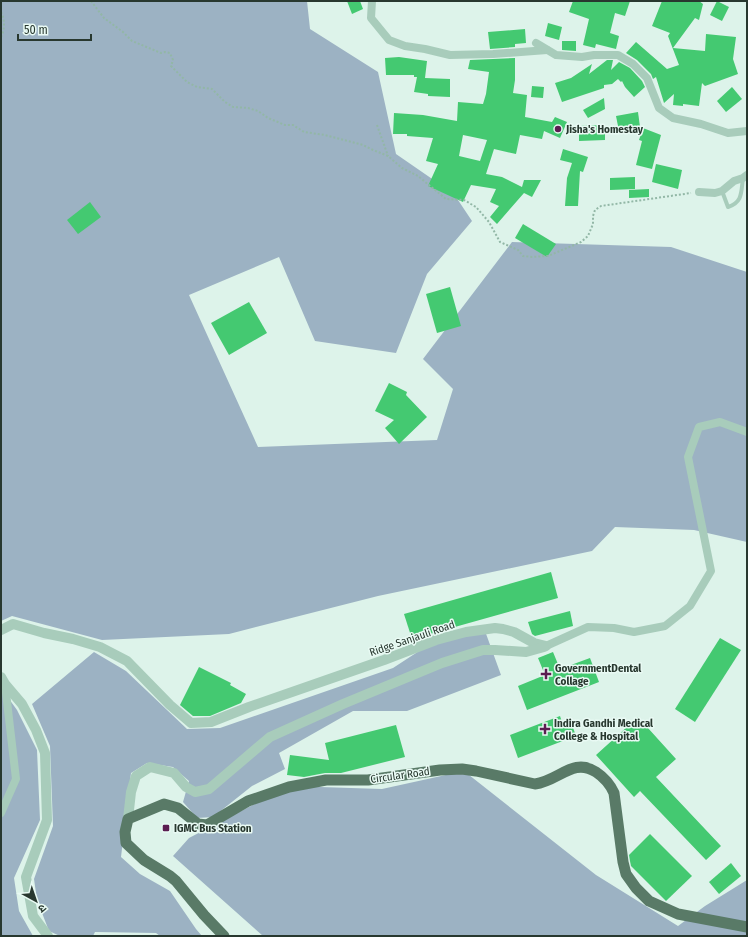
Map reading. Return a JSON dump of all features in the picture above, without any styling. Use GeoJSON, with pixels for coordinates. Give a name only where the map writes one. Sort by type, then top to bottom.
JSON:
{"type":"FeatureCollection","features":[{"type":"Feature","properties":{"kind":"main road","name":"Circular Road"},"geometry":{"type":"LineString","coordinates":[[128,819],[164,804],[178,808],[198,824],[207,825],[248,801],[289,787],[326,780],[368,780],[440,770],[462,769],[535,784],[547,781],[582,766],[589,768],[610,783],[614,793],[626,874],[636,888],[649,900],[678,914],[747,927]]}},
{"type":"Feature","properties":{"kind":"main road"},"geometry":{"type":"LineString","coordinates":[[128,819],[125,832],[126,843],[144,860],[176,881],[204,915],[224,936]]}},
{"type":"Feature","properties":{"kind":"street"},"geometry":{"type":"LineString","coordinates":[[372,1],[371,18],[389,40],[405,46],[450,55],[493,54],[547,50]]}},
{"type":"Feature","properties":{"kind":"street"},"geometry":{"type":"LineString","coordinates":[[536,43],[556,55],[582,57],[594,55],[618,55],[633,64],[647,78],[659,108],[673,118],[701,124],[728,133],[747,131]]}},
{"type":"Feature","properties":{"kind":"street"},"geometry":{"type":"LineString","coordinates":[[699,192],[715,193],[722,191],[734,181],[745,177]]}},
{"type":"Feature","properties":{"kind":"street"},"geometry":{"type":"LineString","coordinates":[[128,819],[131,792],[136,776],[150,767],[174,773],[186,787],[195,792],[209,789],[270,737],[343,704],[442,663],[482,650],[526,652],[546,646],[588,627],[614,628],[634,632],[665,626],[690,606],[711,571],[688,457],[699,427],[720,422],[747,432]]}},
{"type":"Feature","properties":{"kind":"street","name":"Ridge Sanjauli Road"},"geometry":{"type":"LineString","coordinates":[[1,630],[13,624],[100,647],[127,661],[170,705],[191,723],[211,722],[436,640],[466,632],[495,628],[503,629],[514,632],[534,643],[546,646]]}},
{"type":"Feature","properties":{"kind":"street"},"geometry":{"type":"LineString","coordinates":[[1,813],[16,780],[3,680]]}},
{"type":"Feature","properties":{"kind":"street"},"geometry":{"type":"LineString","coordinates":[[3,680],[22,704],[36,730],[45,753],[47,820],[26,877],[33,916],[48,936]]}},
{"type":"Feature","properties":{"kind":"lane"},"geometry":{"type":"LineString","coordinates":[[722,191],[728,207],[736,204],[740,198],[745,177]]}},
{"type":"Feature","properties":{"kind":"path"},"geometry":{"type":"LineString","coordinates":[[91,1],[104,18],[112,23],[132,41],[161,53],[170,53],[173,60],[171,66],[187,82],[197,87],[212,89],[225,102],[233,107],[248,108],[258,111],[268,118],[285,125],[293,125],[304,132],[325,135],[363,145],[388,156],[402,168],[418,176],[446,199],[464,200],[476,207],[489,222],[500,242],[518,250],[523,256],[532,258],[548,256],[581,242],[588,236],[593,224],[595,210],[601,206],[699,192]]}},
{"type":"Feature","properties":{"kind":"path"},"geometry":{"type":"LineString","coordinates":[[1,12],[4,19],[4,32],[1,37]]}},
{"type":"Feature","properties":{"kind":"path"},"geometry":{"type":"LineString","coordinates":[[377,125],[388,156]]}},
{"type":"Feature","properties":{"kind":"shaded area"},"geometry":{"type":"Polygon","coordinates":[[[1,1],[307,1],[310,29],[378,72],[396,154],[454,194],[472,221],[427,274],[396,353],[315,341],[279,257],[189,295],[258,447],[437,440],[453,389],[423,359],[512,242],[671,247],[747,272],[747,542],[694,530],[615,527],[592,551],[378,596],[229,634],[102,640],[12,616],[1,621],[1,1]]]}},
{"type":"Feature","properties":{"kind":"shaded area"},"geometry":{"type":"Polygon","coordinates":[[[485,631],[501,675],[407,711],[353,711],[279,753],[285,769],[252,786],[213,817],[197,818],[183,802],[189,781],[173,767],[147,763],[131,773],[121,857],[140,874],[170,891],[202,936],[160,936],[156,933],[95,932],[93,936],[60,936],[49,931],[37,900],[34,879],[53,826],[50,746],[32,704],[94,652],[126,671],[187,729],[220,728],[393,668],[439,638],[485,631]]]}},
{"type":"Feature","properties":{"kind":"shaded area"},"geometry":{"type":"Polygon","coordinates":[[[1,688],[17,710],[37,750],[40,820],[14,878],[19,911],[33,936],[1,936],[1,688]]]}},
{"type":"Feature","properties":{"kind":"shaded area"},"geometry":{"type":"Polygon","coordinates":[[[464,771],[596,875],[678,926],[705,906],[747,880],[747,936],[263,936],[173,856],[189,838],[289,786],[382,789],[464,771]]]}},
{"type":"Feature","properties":{"kind":"building"},"geometry":{"type":"Polygon","coordinates":[[[347,1],[360,1],[363,9],[352,14],[347,1]]]}},
{"type":"Feature","properties":{"kind":"building"},"geometry":{"type":"Polygon","coordinates":[[[573,1],[630,1],[625,16],[615,13],[610,33],[619,36],[616,49],[596,44],[595,48],[583,45],[589,19],[569,12],[573,1]]]}},
{"type":"Feature","properties":{"kind":"building"},"geometry":{"type":"Polygon","coordinates":[[[662,1],[699,1],[703,4],[699,20],[695,18],[673,48],[705,51],[706,34],[736,37],[733,59],[738,74],[705,86],[702,83],[699,106],[683,104],[683,106],[673,105],[674,94],[664,103],[656,77],[653,79],[651,74],[637,60],[626,53],[636,42],[667,69],[679,65],[668,36],[670,33],[652,26],[662,1]]]}},
{"type":"Feature","properties":{"kind":"building"},"geometry":{"type":"Polygon","coordinates":[[[717,1],[729,7],[722,21],[710,15],[717,1]]]}},
{"type":"Feature","properties":{"kind":"building"},"geometry":{"type":"Polygon","coordinates":[[[548,23],[562,27],[559,40],[545,36],[548,23]]]}},
{"type":"Feature","properties":{"kind":"building"},"geometry":{"type":"Polygon","coordinates":[[[525,29],[526,43],[515,44],[515,47],[490,49],[488,32],[525,29]]]}},
{"type":"Feature","properties":{"kind":"building"},"geometry":{"type":"Polygon","coordinates":[[[562,41],[576,41],[576,51],[562,50],[562,41]]]}},
{"type":"Feature","properties":{"kind":"building"},"geometry":{"type":"Polygon","coordinates":[[[399,57],[427,61],[425,78],[450,79],[450,97],[428,96],[428,94],[414,92],[417,77],[414,77],[414,75],[386,75],[385,58],[399,57]]]}},
{"type":"Feature","properties":{"kind":"building"},"geometry":{"type":"Polygon","coordinates":[[[515,58],[515,80],[513,93],[527,95],[525,117],[552,122],[555,117],[567,122],[560,138],[544,131],[542,139],[520,135],[516,154],[494,149],[486,174],[502,177],[522,187],[524,180],[541,180],[532,197],[524,193],[497,224],[490,217],[499,206],[490,202],[496,189],[471,185],[463,202],[428,186],[438,164],[426,161],[433,138],[407,136],[407,134],[393,134],[394,113],[423,115],[457,121],[458,102],[483,104],[489,72],[468,69],[470,60],[515,58]],[[463,135],[459,156],[480,161],[487,140],[463,135]]]}},
{"type":"Feature","properties":{"kind":"building"},"geometry":{"type":"Polygon","coordinates":[[[607,60],[613,60],[611,70],[619,62],[630,68],[642,81],[645,87],[634,97],[622,81],[621,82],[618,79],[612,84],[604,85],[604,88],[562,102],[555,83],[571,78],[592,64],[589,74],[607,60]]]}},
{"type":"Feature","properties":{"kind":"building"},"geometry":{"type":"Polygon","coordinates":[[[532,86],[544,87],[543,98],[531,97],[532,86]]]}},
{"type":"Feature","properties":{"kind":"building"},"geometry":{"type":"Polygon","coordinates":[[[732,87],[742,99],[726,112],[717,101],[732,87]]]}},
{"type":"Feature","properties":{"kind":"building"},"geometry":{"type":"Polygon","coordinates":[[[604,98],[605,109],[588,118],[583,110],[604,98]]]}},
{"type":"Feature","properties":{"kind":"building"},"geometry":{"type":"Polygon","coordinates":[[[638,112],[640,127],[619,131],[616,116],[638,112]]]}},
{"type":"Feature","properties":{"kind":"building"},"geometry":{"type":"Polygon","coordinates":[[[605,125],[605,140],[579,141],[579,126],[605,125]]]}},
{"type":"Feature","properties":{"kind":"building"},"geometry":{"type":"Polygon","coordinates":[[[643,128],[661,135],[652,169],[636,165],[642,141],[639,140],[643,128]]]}},
{"type":"Feature","properties":{"kind":"building"},"geometry":{"type":"Polygon","coordinates":[[[563,149],[588,157],[583,172],[580,171],[578,206],[565,206],[567,178],[572,163],[560,160],[563,149]]]}},
{"type":"Feature","properties":{"kind":"building"},"geometry":{"type":"Polygon","coordinates":[[[656,164],[682,170],[678,189],[652,182],[656,164]]]}},
{"type":"Feature","properties":{"kind":"building"},"geometry":{"type":"Polygon","coordinates":[[[635,177],[635,189],[610,190],[610,178],[635,177]]]}},
{"type":"Feature","properties":{"kind":"building"},"geometry":{"type":"Polygon","coordinates":[[[649,189],[649,197],[629,198],[629,190],[649,189]]]}},
{"type":"Feature","properties":{"kind":"building"},"geometry":{"type":"Polygon","coordinates":[[[90,202],[101,217],[78,234],[67,220],[90,202]]]}},
{"type":"Feature","properties":{"kind":"building"},"geometry":{"type":"Polygon","coordinates":[[[523,224],[556,244],[547,257],[515,238],[523,224]]]}},
{"type":"Feature","properties":{"kind":"building"},"geometry":{"type":"Polygon","coordinates":[[[450,287],[461,326],[437,333],[426,294],[450,287]]]}},
{"type":"Feature","properties":{"kind":"building"},"geometry":{"type":"Polygon","coordinates":[[[249,302],[267,333],[229,355],[211,323],[249,302]]]}},
{"type":"Feature","properties":{"kind":"building"},"geometry":{"type":"Polygon","coordinates":[[[389,383],[407,392],[406,395],[427,417],[399,444],[385,428],[394,420],[375,411],[389,383]]]}},
{"type":"Feature","properties":{"kind":"building"},"geometry":{"type":"Polygon","coordinates":[[[551,572],[558,598],[412,639],[404,614],[551,572]]]}},
{"type":"Feature","properties":{"kind":"building"},"geometry":{"type":"Polygon","coordinates":[[[570,611],[573,626],[535,636],[532,634],[528,622],[570,611]]]}},
{"type":"Feature","properties":{"kind":"building"},"geometry":{"type":"Polygon","coordinates":[[[720,638],[741,650],[695,722],[675,709],[720,638]]]}},
{"type":"Feature","properties":{"kind":"building"},"geometry":{"type":"Polygon","coordinates":[[[553,652],[560,669],[590,658],[599,682],[527,710],[518,686],[545,675],[538,658],[553,652]]]}},
{"type":"Feature","properties":{"kind":"building"},"geometry":{"type":"Polygon","coordinates":[[[199,667],[231,683],[230,685],[246,694],[241,703],[210,716],[193,716],[180,705],[199,667]]]}},
{"type":"Feature","properties":{"kind":"building"},"geometry":{"type":"Polygon","coordinates":[[[560,716],[563,725],[571,722],[576,736],[518,758],[510,735],[560,716]]]}},
{"type":"Feature","properties":{"kind":"building"},"geometry":{"type":"Polygon","coordinates":[[[638,717],[676,759],[656,777],[721,846],[706,860],[640,791],[634,797],[596,755],[638,717]]]}},
{"type":"Feature","properties":{"kind":"building"},"geometry":{"type":"Polygon","coordinates":[[[396,725],[405,757],[341,773],[325,773],[304,777],[287,775],[290,755],[329,760],[325,743],[396,725]]]}},
{"type":"Feature","properties":{"kind":"building"},"geometry":{"type":"Polygon","coordinates":[[[650,834],[692,876],[666,901],[631,866],[629,855],[650,834]]]}},
{"type":"Feature","properties":{"kind":"building"},"geometry":{"type":"Polygon","coordinates":[[[731,863],[741,876],[719,894],[709,882],[731,863]]]}},
{"type":"Feature","properties":{"kind":"place","name":"Jisha's Homestay"},"geometry":{"type":"Point","coordinates":[558,129]}},
{"type":"Feature","properties":{"kind":"place","name":"GovernmentDental Collage"},"geometry":{"type":"Point","coordinates":[546,674]}},
{"type":"Feature","properties":{"kind":"place","name":"Indira Gandhi Medical College & Hospital"},"geometry":{"type":"Point","coordinates":[545,729]}},
{"type":"Feature","properties":{"kind":"place","name":"IGMC Bus Station"},"geometry":{"type":"Point","coordinates":[166,828]}}]}
